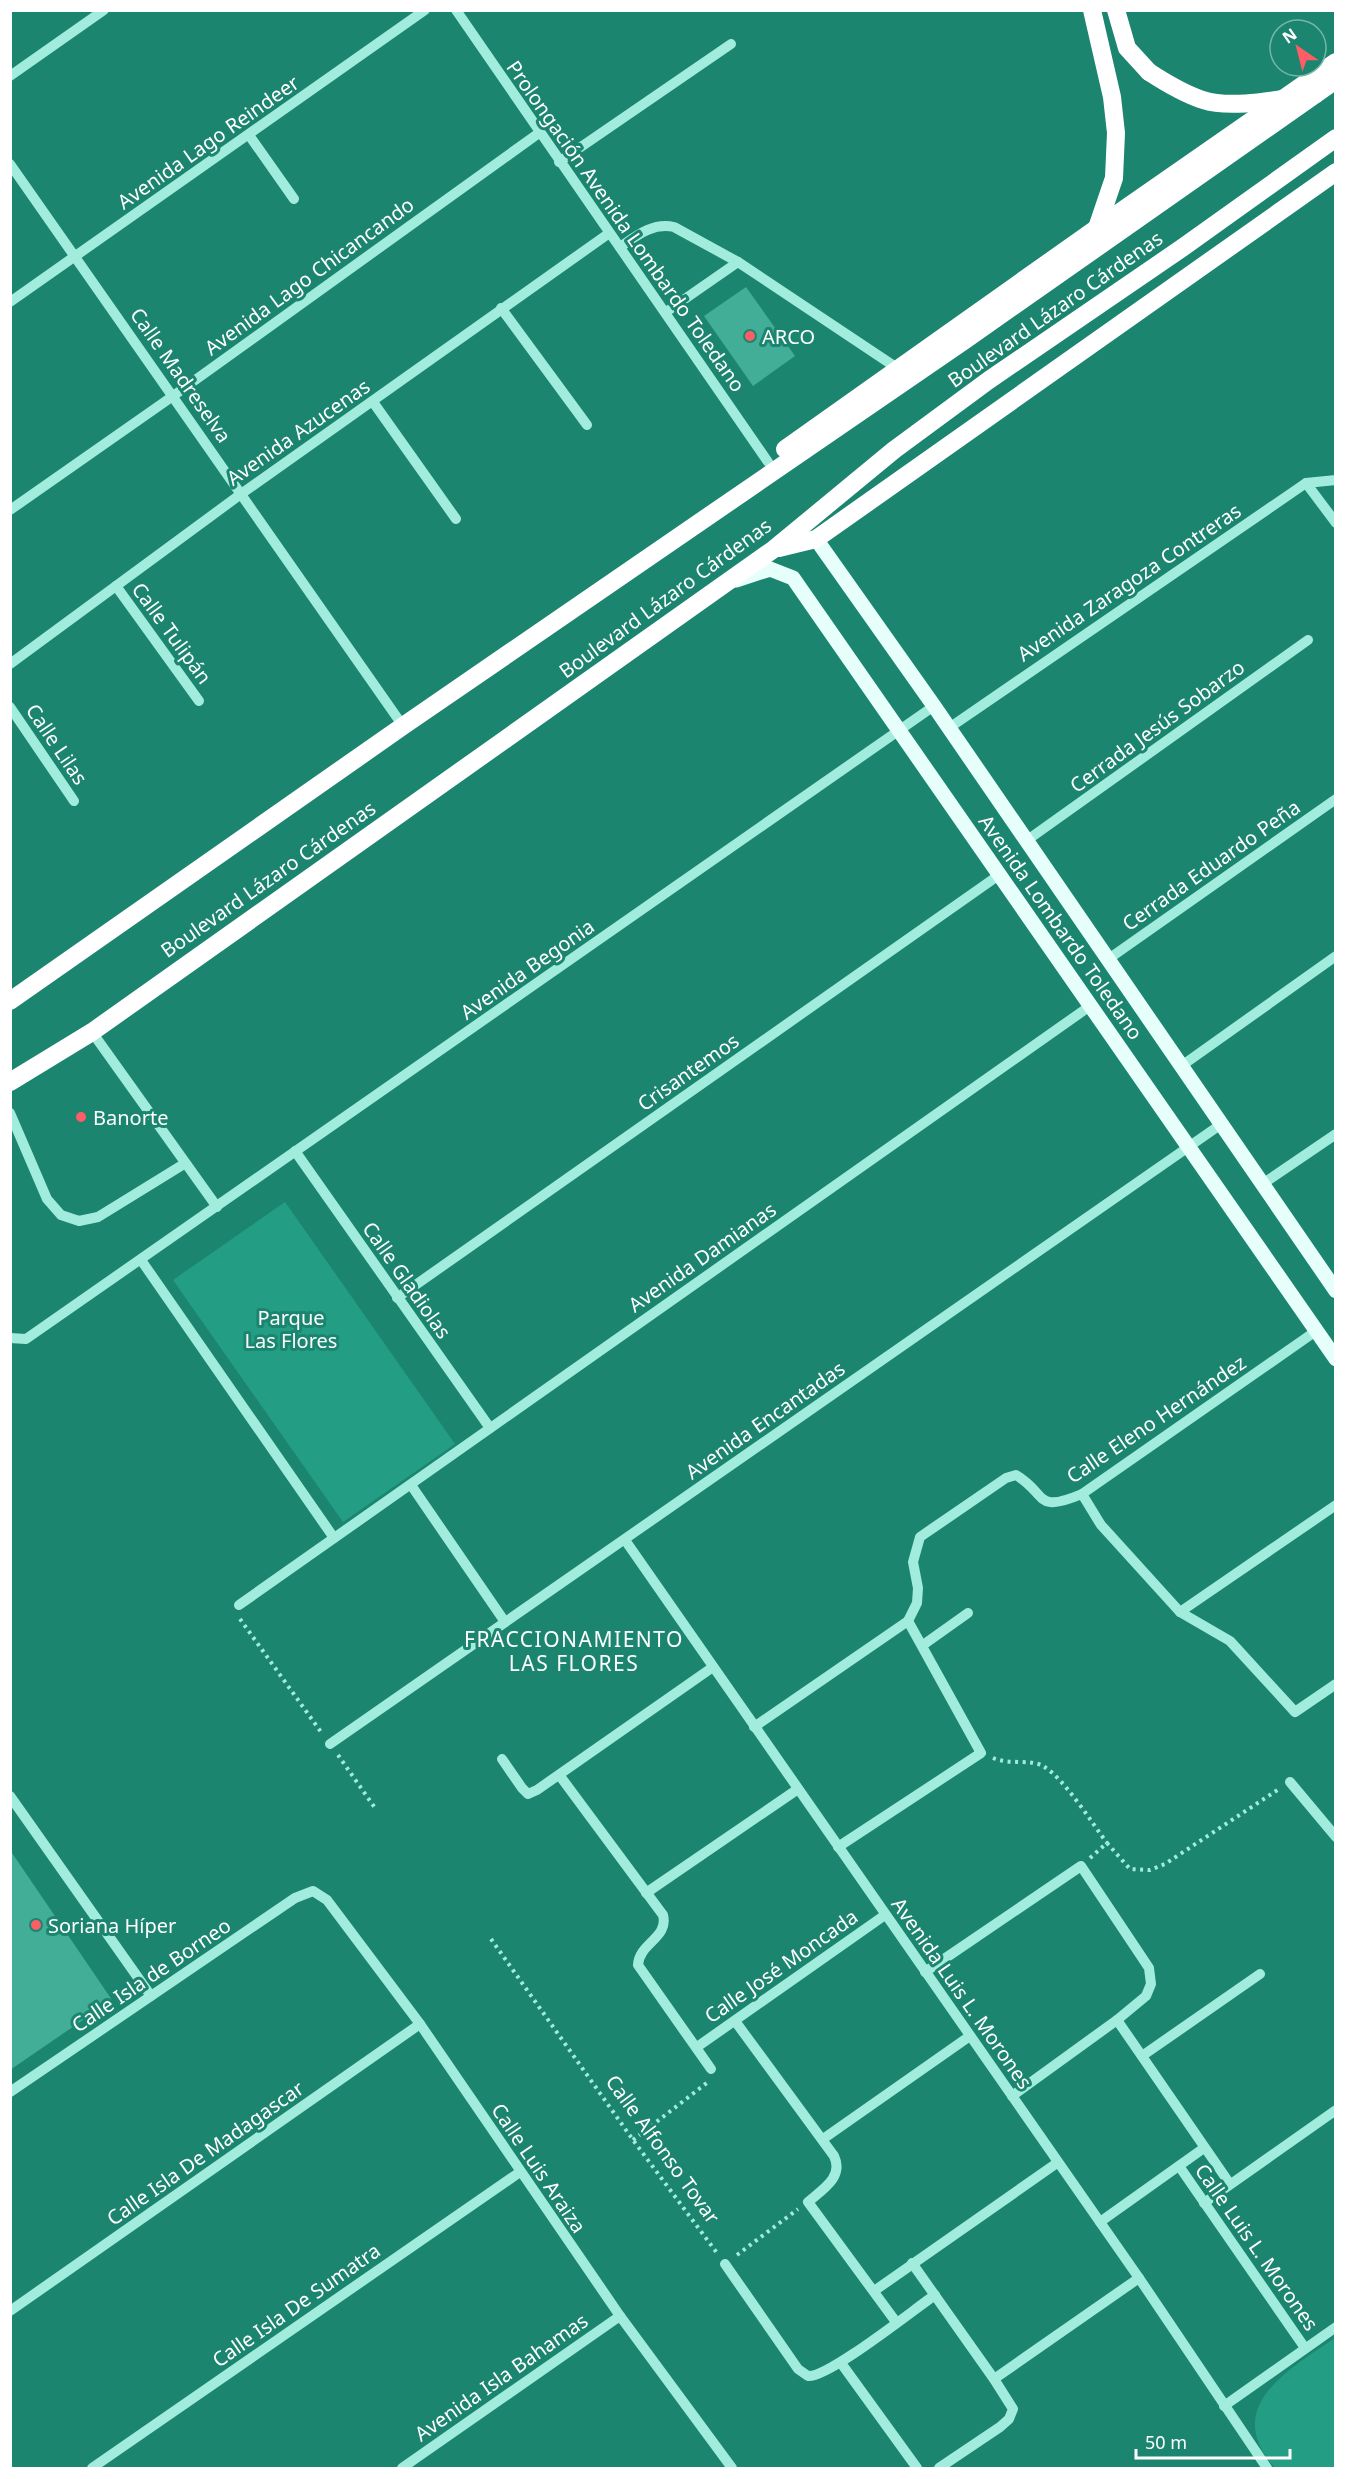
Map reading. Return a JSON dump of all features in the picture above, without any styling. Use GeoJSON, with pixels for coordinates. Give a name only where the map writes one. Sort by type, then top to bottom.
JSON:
{"type":"FeatureCollection","features":[{"type":"Feature","properties":{"kind":"highway"},"geometry":{"type":"LineString","coordinates":[[1092,10],[1112,97],[1116,133],[1114,178],[1096,228]]}},
{"type":"Feature","properties":{"kind":"highway"},"geometry":{"type":"LineString","coordinates":[[1116,10],[1127,48],[1149,72],[1171,86],[1205,101],[1238,103],[1316,94]]}},
{"type":"Feature","properties":{"kind":"highway"},"geometry":{"type":"LineString","coordinates":[[719,508],[768,462],[897,368],[1335,62]]}},
{"type":"Feature","properties":{"kind":"highway","name":"Boulevard Lázaro Cárdenas"},"geometry":{"type":"LineString","coordinates":[[10,1001],[403,726],[965,340],[1335,80]]}},
{"type":"Feature","properties":{"kind":"highway","name":"Boulevard Lázaro Cárdenas"},"geometry":{"type":"LineString","coordinates":[[12,1079],[92,1032],[725,584],[774,549],[894,450],[989,380],[1182,248],[1335,138]]}},
{"type":"Feature","properties":{"kind":"highway"},"geometry":{"type":"LineString","coordinates":[[774,549],[816,539],[914,467],[1335,172]]}},
{"type":"Feature","properties":{"kind":"main road","name":"Avenida Lombardo Toledano"},"geometry":{"type":"LineString","coordinates":[[816,539],[934,706],[1335,1291]]}},
{"type":"Feature","properties":{"kind":"main road","name":"Avenida Lombardo Toledano"},"geometry":{"type":"LineString","coordinates":[[725,584],[770,569],[793,578],[1335,1359]]}},
{"type":"Feature","properties":{"kind":"street"},"geometry":{"type":"LineString","coordinates":[[10,76],[104,10]]}},
{"type":"Feature","properties":{"kind":"street","name":"Avenida Lago Reindeer"},"geometry":{"type":"LineString","coordinates":[[10,302],[425,10]]}},
{"type":"Feature","properties":{"kind":"street","name":"Prolongación Avenida Lombardo Toledano"},"geometry":{"type":"LineString","coordinates":[[456,10],[608,234],[620,247],[666,312],[768,462]]}},
{"type":"Feature","properties":{"kind":"street"},"geometry":{"type":"LineString","coordinates":[[559,162],[731,44]]}},
{"type":"Feature","properties":{"kind":"street","name":"Avenida Lago Chicancando"},"geometry":{"type":"LineString","coordinates":[[10,510],[539,133]]}},
{"type":"Feature","properties":{"kind":"street"},"geometry":{"type":"LineString","coordinates":[[249,135],[294,199]]}},
{"type":"Feature","properties":{"kind":"street","name":"Calle Madreselva"},"geometry":{"type":"LineString","coordinates":[[10,164],[403,726]]}},
{"type":"Feature","properties":{"kind":"street"},"geometry":{"type":"LineString","coordinates":[[620,247],[642,232],[664,224],[674,227],[738,262],[897,368]]}},
{"type":"Feature","properties":{"kind":"street","name":"Avenida Azucenas"},"geometry":{"type":"LineString","coordinates":[[10,664],[241,494],[608,234]]}},
{"type":"Feature","properties":{"kind":"street"},"geometry":{"type":"LineString","coordinates":[[666,312],[738,262]]}},
{"type":"Feature","properties":{"kind":"street"},"geometry":{"type":"LineString","coordinates":[[501,309],[587,425]]}},
{"type":"Feature","properties":{"kind":"street"},"geometry":{"type":"LineString","coordinates":[[373,402],[456,519]]}},
{"type":"Feature","properties":{"kind":"street","name":"Avenida Zaragoza Contreras"},"geometry":{"type":"LineString","coordinates":[[949,728],[1306,483],[1335,480]]}},
{"type":"Feature","properties":{"kind":"street"},"geometry":{"type":"LineString","coordinates":[[1306,483],[1335,524]]}},
{"type":"Feature","properties":{"kind":"street","name":"Calle Tulipán"},"geometry":{"type":"LineString","coordinates":[[116,586],[199,701]]}},
{"type":"Feature","properties":{"kind":"street","name":"Cerrada Jesús Sobarzo"},"geometry":{"type":"LineString","coordinates":[[1026,841],[1308,640]]}},
{"type":"Feature","properties":{"kind":"street","name":"Avenida Begonia"},"geometry":{"type":"LineString","coordinates":[[10,1338],[26,1339],[900,732],[934,706]]}},
{"type":"Feature","properties":{"kind":"street","name":"Calle Lilas"},"geometry":{"type":"LineString","coordinates":[[10,707],[74,801]]}},
{"type":"Feature","properties":{"kind":"street","name":"Cerrada Eduardo Peña"},"geometry":{"type":"LineString","coordinates":[[1107,960],[1335,799]]}},
{"type":"Feature","properties":{"kind":"street","name":"Crisantemos"},"geometry":{"type":"LineString","coordinates":[[398,1298],[999,875]]}},
{"type":"Feature","properties":{"kind":"street"},"geometry":{"type":"LineString","coordinates":[[1180,1067],[1335,956]]}},
{"type":"Feature","properties":{"kind":"street","name":"Avenida Damianas"},"geometry":{"type":"LineString","coordinates":[[239,1605],[1090,1006]]}},
{"type":"Feature","properties":{"kind":"street"},"geometry":{"type":"LineString","coordinates":[[92,1032],[217,1208]]}},
{"type":"Feature","properties":{"kind":"street"},"geometry":{"type":"LineString","coordinates":[[10,1113],[46,1199],[61,1215],[79,1221],[98,1217],[184,1164]]}},
{"type":"Feature","properties":{"kind":"street","name":"Avenida Encantadas"},"geometry":{"type":"LineString","coordinates":[[330,1744],[1220,1125]]}},
{"type":"Feature","properties":{"kind":"street"},"geometry":{"type":"LineString","coordinates":[[1261,1185],[1335,1134]]}},
{"type":"Feature","properties":{"kind":"street","name":"Calle Gladiolas"},"geometry":{"type":"LineString","coordinates":[[295,1151],[490,1428]]}},
{"type":"Feature","properties":{"kind":"street"},"geometry":{"type":"LineString","coordinates":[[141,1260],[334,1538]]}},
{"type":"Feature","properties":{"kind":"street","name":"Calle Eleno Hernández"},"geometry":{"type":"LineString","coordinates":[[908,1621],[917,1603],[913,1562],[920,1537],[1006,1478],[1016,1474],[1038,1497],[1050,1503],[1061,1503],[1082,1494],[1316,1331]]}},
{"type":"Feature","properties":{"kind":"street"},"geometry":{"type":"LineString","coordinates":[[411,1485],[505,1622]]}},
{"type":"Feature","properties":{"kind":"street"},"geometry":{"type":"LineString","coordinates":[[1082,1494],[1101,1525],[1180,1612],[1230,1641],[1295,1712],[1335,1684]]}},
{"type":"Feature","properties":{"kind":"street"},"geometry":{"type":"LineString","coordinates":[[1180,1612],[1335,1504]]}},
{"type":"Feature","properties":{"kind":"street","name":"Avenida Luis L. Morones"},"geometry":{"type":"LineString","coordinates":[[625,1540],[1139,2278],[1267,2469]]}},
{"type":"Feature","properties":{"kind":"street"},"geometry":{"type":"LineString","coordinates":[[923,1645],[968,1612]]}},
{"type":"Feature","properties":{"kind":"street"},"geometry":{"type":"LineString","coordinates":[[754,1727],[908,1621],[981,1753],[838,1847]]}},
{"type":"Feature","properties":{"kind":"street"},"geometry":{"type":"LineString","coordinates":[[502,1760],[528,1794],[560,1776],[713,1667]]}},
{"type":"Feature","properties":{"kind":"street"},"geometry":{"type":"LineString","coordinates":[[560,1776],[663,1915],[665,1921],[663,1929],[642,1951],[638,1965],[711,2069]]}},
{"type":"Feature","properties":{"kind":"street"},"geometry":{"type":"LineString","coordinates":[[1290,1782],[1335,1837]]}},
{"type":"Feature","properties":{"kind":"street"},"geometry":{"type":"LineString","coordinates":[[646,1893],[798,1789]]}},
{"type":"Feature","properties":{"kind":"street"},"geometry":{"type":"LineString","coordinates":[[10,1796],[151,1996]]}},
{"type":"Feature","properties":{"kind":"street"},"geometry":{"type":"LineString","coordinates":[[926,1972],[1081,1866],[1149,1968],[1151,1984],[1146,1996],[1117,2020],[1012,2096]]}},
{"type":"Feature","properties":{"kind":"street","name":"Calle Isla de Borneo"},"geometry":{"type":"LineString","coordinates":[[10,2092],[295,1898],[313,1892]]}},
{"type":"Feature","properties":{"kind":"street","name":"Calle Luis Araiza"},"geometry":{"type":"LineString","coordinates":[[313,1892],[327,1900],[420,2024],[520,2172],[726,2466]]}},
{"type":"Feature","properties":{"kind":"street","name":"Calle José Moncada"},"geometry":{"type":"LineString","coordinates":[[697,2047],[885,1915]]}},
{"type":"Feature","properties":{"kind":"street"},"geometry":{"type":"LineString","coordinates":[[1142,2056],[1260,1974]]}},
{"type":"Feature","properties":{"kind":"street","name":"Calle Luis L. Morones"},"geometry":{"type":"LineString","coordinates":[[1117,2020],[1230,2184]]}},
{"type":"Feature","properties":{"kind":"street"},"geometry":{"type":"LineString","coordinates":[[735,2021],[823,2139],[837,2163],[836,2172],[828,2185],[808,2202],[896,2322]]}},
{"type":"Feature","properties":{"kind":"street","name":"Calle Isla De Madagascar"},"geometry":{"type":"LineString","coordinates":[[10,2311],[420,2024]]}},
{"type":"Feature","properties":{"kind":"street"},"geometry":{"type":"LineString","coordinates":[[823,2139],[970,2036]]}},
{"type":"Feature","properties":{"kind":"street"},"geometry":{"type":"LineString","coordinates":[[1204,2203],[1335,2110]]}},
{"type":"Feature","properties":{"kind":"street"},"geometry":{"type":"LineString","coordinates":[[1100,2222],[1204,2148]]}},
{"type":"Feature","properties":{"kind":"street"},"geometry":{"type":"LineString","coordinates":[[874,2291],[1057,2163]]}},
{"type":"Feature","properties":{"kind":"street","name":"Calle Luis L. Morones"},"geometry":{"type":"LineString","coordinates":[[1179,2166],[1305,2348]]}},
{"type":"Feature","properties":{"kind":"street","name":"Calle Isla De Sumatra"},"geometry":{"type":"LineString","coordinates":[[92,2469],[520,2172]]}},
{"type":"Feature","properties":{"kind":"street"},"geometry":{"type":"LineString","coordinates":[[912,2263],[1013,2409],[1009,2419],[939,2469]]}},
{"type":"Feature","properties":{"kind":"street"},"geometry":{"type":"LineString","coordinates":[[725,2264],[798,2369],[808,2376],[819,2375],[841,2363],[934,2295]]}},
{"type":"Feature","properties":{"kind":"street"},"geometry":{"type":"LineString","coordinates":[[994,2379],[1139,2278]]}},
{"type":"Feature","properties":{"kind":"street","name":"Avenida Isla Bahamas"},"geometry":{"type":"LineString","coordinates":[[402,2469],[620,2316]]}},
{"type":"Feature","properties":{"kind":"street"},"geometry":{"type":"LineString","coordinates":[[1224,2406],[1335,2327]]}},
{"type":"Feature","properties":{"kind":"street"},"geometry":{"type":"LineString","coordinates":[[841,2363],[917,2469]]}},
{"type":"Feature","properties":{"kind":"path"},"geometry":{"type":"LineString","coordinates":[[239,1605],[240,1622],[375,1808]]}},
{"type":"Feature","properties":{"kind":"path"},"geometry":{"type":"LineString","coordinates":[[981,1753],[1011,1763],[1033,1763],[1044,1767],[1063,1785],[1130,1869],[1149,1870],[1165,1864],[1290,1782]]}},
{"type":"Feature","properties":{"kind":"path"},"geometry":{"type":"LineString","coordinates":[[1081,1866],[1107,1843]]}},
{"type":"Feature","properties":{"kind":"path","name":"Calle Alfonso Tovar"},"geometry":{"type":"LineString","coordinates":[[491,1939],[633,2140],[725,2264]]}},
{"type":"Feature","properties":{"kind":"path"},"geometry":{"type":"LineString","coordinates":[[633,2140],[702,2088],[711,2078],[711,2069]]}},
{"type":"Feature","properties":{"kind":"path"},"geometry":{"type":"LineString","coordinates":[[725,2264],[808,2202]]}},
{"type":"Feature","properties":{"kind":"green space","name":"Parque Las Flores"},"geometry":{"type":"Polygon","coordinates":[[[285,1202],[455,1444],[343,1522],[173,1280],[285,1202]]]}},
{"type":"Feature","properties":{"kind":"green space"},"geometry":{"type":"Polygon","coordinates":[[[1335,2338],[1335,2468],[1275,2468],[1260,2446],[1255,2426],[1258,2408],[1267,2392],[1281,2377],[1335,2338]]]}},
{"type":"Feature","properties":{"kind":"building","name":"ARCO"},"geometry":{"type":"Polygon","coordinates":[[[746,287],[795,356],[753,386],[704,316],[746,287]]]}},
{"type":"Feature","properties":{"kind":"building","name":"Soriana Híper"},"geometry":{"type":"Polygon","coordinates":[[[10,1850],[112,2000],[10,2070],[10,1850]]]}},
{"type":"Feature","properties":{"kind":"place","name":"ARCO"},"geometry":{"type":"Point","coordinates":[750,336]}},
{"type":"Feature","properties":{"kind":"place","name":"Banorte"},"geometry":{"type":"Point","coordinates":[81,1117]}},
{"type":"Feature","properties":{"kind":"place","name":"Soriana Híper"},"geometry":{"type":"Point","coordinates":[36,1925]}},
{"type":"Feature","properties":{"kind":"district","name":"FRACCIONAMIENTO LAS FLORES"},"geometry":{"type":"Point","coordinates":[574,1651]}}]}
